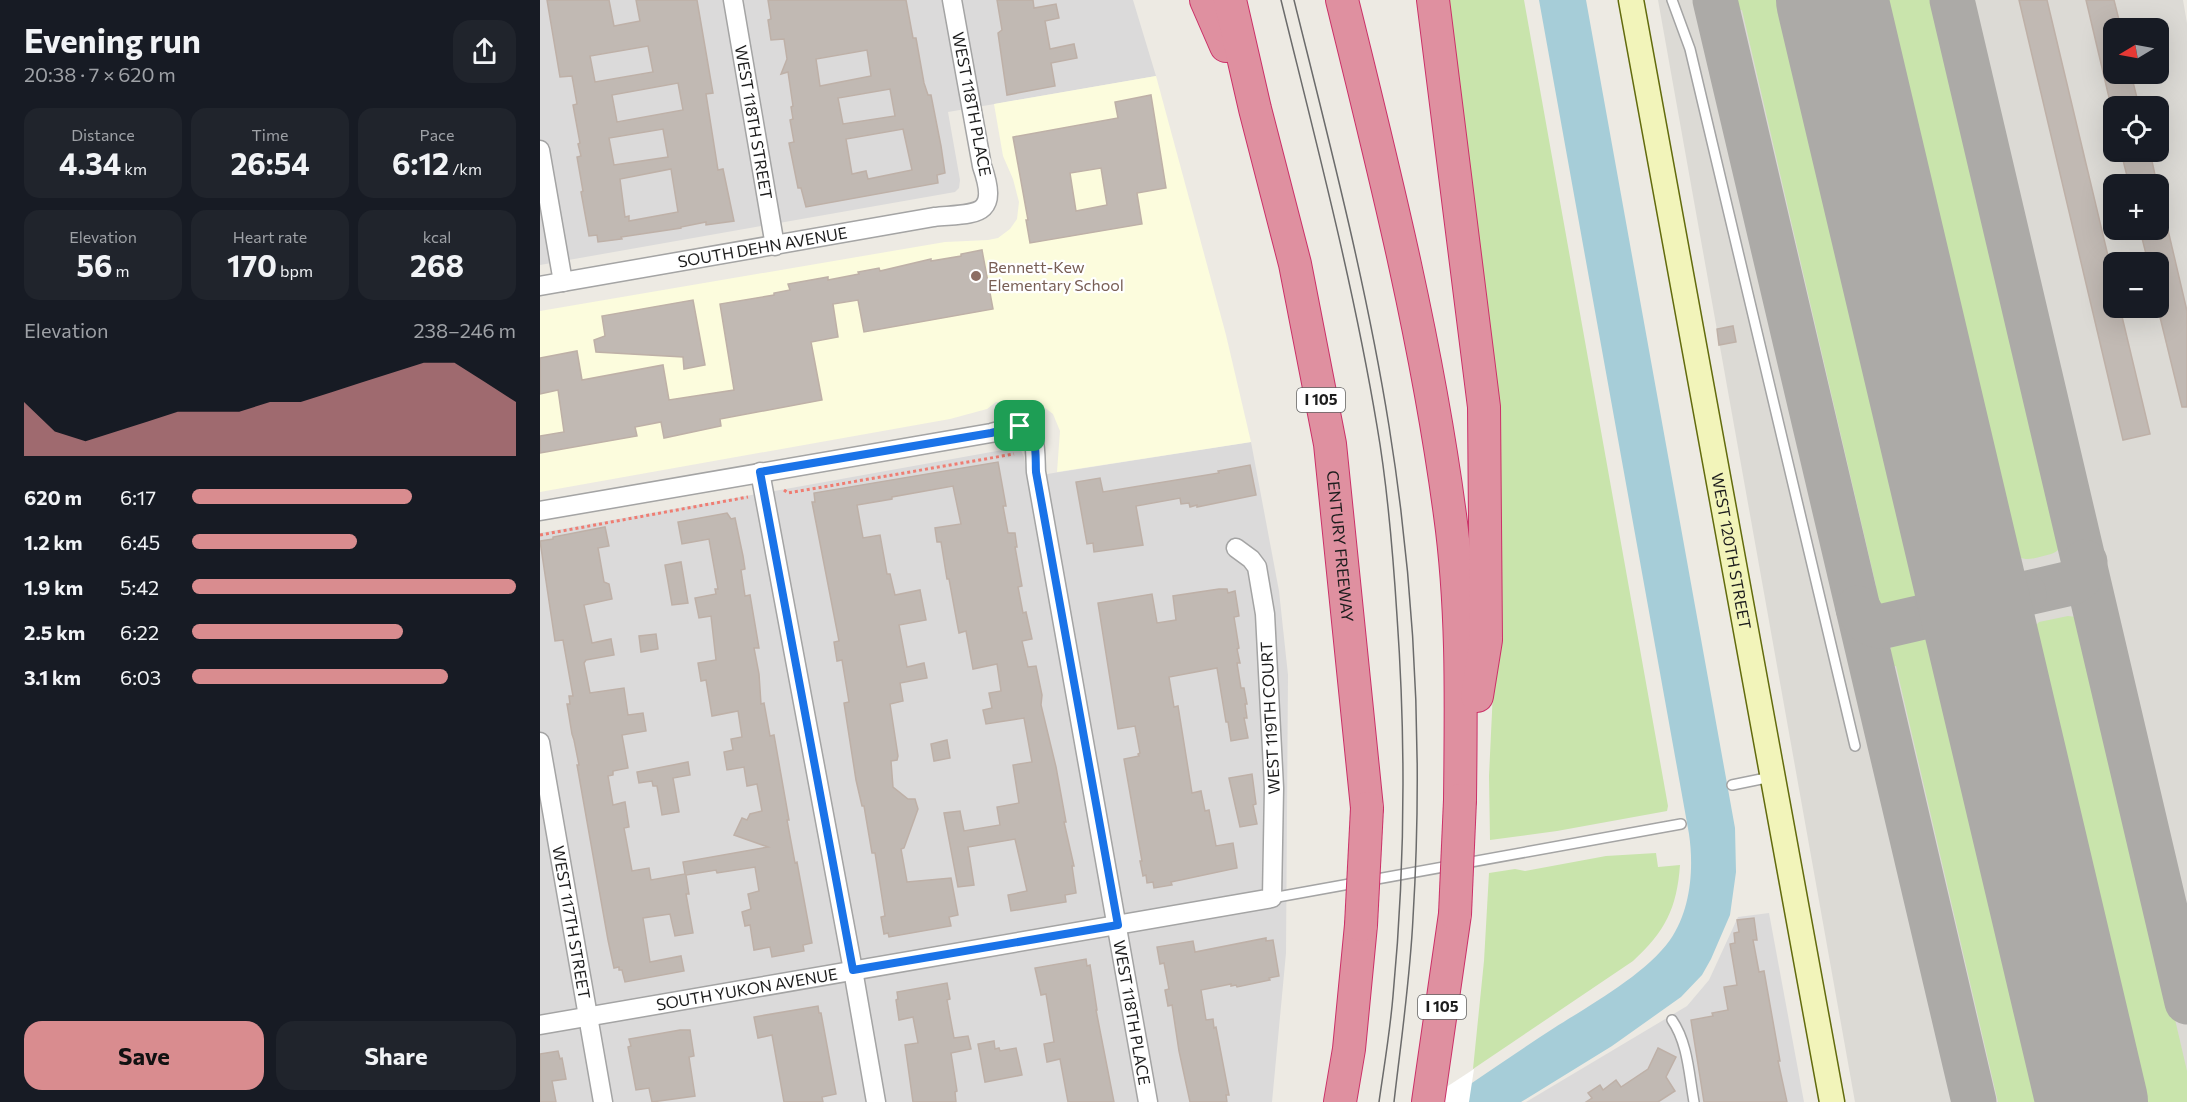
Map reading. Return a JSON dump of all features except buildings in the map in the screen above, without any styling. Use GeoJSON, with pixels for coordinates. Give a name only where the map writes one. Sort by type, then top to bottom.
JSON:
{"type":"FeatureCollection","features":[{"type":"Feature","properties":{"kind":"highway"},"geometry":{"type":"LineString","coordinates":[[1206,0],[1255,109]]}},
{"type":"Feature","properties":{"kind":"highway","name":"CENTURY FREEWAY"},"geometry":{"type":"LineString","coordinates":[[1230,0],[1295,264],[1330,444],[1367,808],[1361,925],[1349,1049],[1340,1102]]}},
{"type":"Feature","properties":{"kind":"highway","name":"I 105"},"geometry":{"type":"LineString","coordinates":[[1342,0],[1395,223],[1431,393],[1450,517],[1462,662],[1460,800],[1455,914],[1428,1101]]}},
{"type":"Feature","properties":{"kind":"highway"},"geometry":{"type":"LineString","coordinates":[[1433,0],[1485,407],[1486,640],[1460,800]]}},
{"type":"Feature","properties":{"kind":"main road","name":"WEST 120TH STREET"},"geometry":{"type":"LineString","coordinates":[[1631,0],[1832,1102]]}},
{"type":"Feature","properties":{"kind":"street","name":"WEST 118TH STREET"},"geometry":{"type":"LineString","coordinates":[[733,0],[775,246]]}},
{"type":"Feature","properties":{"kind":"street","name":"WEST 118TH PLACE"},"geometry":{"type":"LineString","coordinates":[[952,0],[981,166],[988,184],[988,198],[984,208]]}},
{"type":"Feature","properties":{"kind":"street"},"geometry":{"type":"LineString","coordinates":[[540,150],[563,282]]}},
{"type":"Feature","properties":{"kind":"street","name":"SOUTH DEHN AVENUE"},"geometry":{"type":"LineString","coordinates":[[540,286],[934,218],[974,214],[984,208]]}},
{"type":"Feature","properties":{"kind":"street","name":"WEST 118TH PLACE"},"geometry":{"type":"LineString","coordinates":[[760,472],[991,433],[1020,426],[1027,428],[1034,437],[1036,472],[1148,1102]]}},
{"type":"Feature","properties":{"kind":"street"},"geometry":{"type":"LineString","coordinates":[[540,511],[760,472],[876,1102]]}},
{"type":"Feature","properties":{"kind":"street","name":"WEST 119TH COURT"},"geometry":{"type":"LineString","coordinates":[[1236,548],[1251,559],[1257,567],[1265,614],[1274,788],[1272,898]]}},
{"type":"Feature","properties":{"kind":"street","name":"WEST 117TH STREET"},"geometry":{"type":"LineString","coordinates":[[540,741],[603,1102]]}},
{"type":"Feature","properties":{"kind":"street","name":"SOUTH YUKON AVENUE"},"geometry":{"type":"LineString","coordinates":[[540,1025],[1272,898]]}},
{"type":"Feature","properties":{"kind":"lane"},"geometry":{"type":"LineString","coordinates":[[1672,0],[1690,49],[1855,746]]}},
{"type":"Feature","properties":{"kind":"lane"},"geometry":{"type":"LineString","coordinates":[[1732,786],[1773,777]]}},
{"type":"Feature","properties":{"kind":"lane"},"geometry":{"type":"LineString","coordinates":[[1272,898],[1681,824]]}},
{"type":"Feature","properties":{"kind":"lane"},"geometry":{"type":"LineString","coordinates":[[1672,1020],[1683,1044],[1694,1102]]}},
{"type":"Feature","properties":{"kind":"path"},"geometry":{"type":"LineString","coordinates":[[784,490],[788,493],[1014,454]]}},
{"type":"Feature","properties":{"kind":"path"},"geometry":{"type":"LineString","coordinates":[[540,535],[746,499]]}},
{"type":"Feature","properties":{"kind":"shaded area"},"geometry":{"type":"Polygon","coordinates":[[[540,0],[1133,0],[1156,76],[948,112],[960,180],[959,188],[955,192],[540,265],[540,0]]]}},
{"type":"Feature","properties":{"kind":"shaded area"},"geometry":{"type":"Polygon","coordinates":[[[1658,0],[2183,0],[2187,23],[2187,1102],[1855,1102],[1658,0]]]}},
{"type":"Feature","properties":{"kind":"shaded area","name":"Bennett-Kew Elementary School"},"geometry":{"type":"Polygon","coordinates":[[[1156,76],[1226,335],[1251,442],[1057,472],[1060,431],[1053,414],[1040,404],[996,402],[987,409],[950,419],[540,492],[540,311],[945,242],[998,238],[1010,229],[1017,219],[1019,202],[1013,179],[1003,156],[994,104],[1156,76]]]}},
{"type":"Feature","properties":{"kind":"shaded area"},"geometry":{"type":"Polygon","coordinates":[[[1251,442],[1279,591],[1288,675],[1286,953],[1272,1102],[540,1102],[540,533],[1008,449],[1020,448],[1028,477],[1251,442]]]}},
{"type":"Feature","properties":{"kind":"shaded area"},"geometry":{"type":"Polygon","coordinates":[[[1769,913],[1804,1102],[1526,1102],[1687,1006],[1709,980],[1738,917],[1769,913]]]}},
{"type":"Feature","properties":{"kind":"green space"},"geometry":{"type":"Polygon","coordinates":[[[1446,0],[1524,0],[1668,806],[1667,811],[1557,831],[1490,840],[1489,776],[1498,585],[1497,436],[1490,323],[1446,0]]]}},
{"type":"Feature","properties":{"kind":"green space"},"geometry":{"type":"Polygon","coordinates":[[[1733,0],[1786,0],[1923,583],[1932,581],[1930,597],[1913,607],[1887,609],[1878,603],[1870,587],[1876,586],[1742,10],[1735,11],[1733,0]]]}},
{"type":"Feature","properties":{"kind":"green space"},"geometry":{"type":"Polygon","coordinates":[[[1882,0],[1934,0],[2059,529],[2060,547],[2051,554],[2025,559],[2013,551],[1882,0]]]}},
{"type":"Feature","properties":{"kind":"green space"},"geometry":{"type":"Polygon","coordinates":[[[2068,616],[2076,617],[2084,628],[2187,1071],[2187,1102],[2142,1102],[2034,640],[2034,628],[2039,622],[2068,616]]]}},
{"type":"Feature","properties":{"kind":"green space"},"geometry":{"type":"Polygon","coordinates":[[[1930,631],[1944,639],[1945,643],[1937,645],[2044,1102],[1998,1102],[1896,666],[1890,667],[1889,657],[1894,643],[1912,633],[1930,631]]]}},
{"type":"Feature","properties":{"kind":"green space"},"geometry":{"type":"Polygon","coordinates":[[[1656,853],[1658,867],[1680,865],[1672,907],[1653,940],[1633,961],[1473,1069],[1484,961],[1489,873],[1515,869],[1525,871],[1606,856],[1656,853]]]}},
{"type":"Feature","properties":{"kind":"water"},"geometry":{"type":"Polygon","coordinates":[[[1539,0],[1586,0],[1735,828],[1736,872],[1730,915],[1711,959],[1702,975],[1681,997],[1612,1046],[1521,1102],[1444,1102],[1647,965],[1670,940],[1683,916],[1691,875],[1689,834],[1539,0]]]}},
{"type":"Feature","properties":{"kind":"pier"},"geometry":{"type":"Polygon","coordinates":[[[1474,1069],[1469,1102],[1424,1102],[1428,1099],[1474,1069]]]}},
{"type":"Feature","properties":{"kind":"taxiway"},"geometry":{"type":"LineString","coordinates":[[1715,0],[1974,1102]]}},
{"type":"Feature","properties":{"kind":"taxiway"},"geometry":{"type":"LineString","coordinates":[[1952,0],[2187,1002]]}},
{"type":"Feature","properties":{"kind":"taxiway"},"geometry":{"type":"LineString","coordinates":[[1858,608],[1868,622],[1884,626],[2071,583],[2080,577],[2085,562]]}},
{"type":"Feature","properties":{"kind":"taxiway"},"geometry":{"type":"LineString","coordinates":[[1966,567],[1985,589],[1998,595],[2013,596]]}},
{"type":"Feature","properties":{"kind":"taxiway"},"geometry":{"type":"LineString","coordinates":[[1985,646],[1990,619],[1994,612],[2005,601],[2024,594]]}},
{"type":"Feature","properties":{"kind":"runway"},"geometry":{"type":"LineString","coordinates":[[1832,0],[2092,1102]]}},
{"type":"Feature","properties":{"kind":"tram line"},"geometry":{"type":"LineString","coordinates":[[1281,0],[1357,319],[1381,450],[1392,545],[1402,711],[1402,854],[1393,996],[1379,1102]]}},
{"type":"Feature","properties":{"kind":"tram line"},"geometry":{"type":"LineString","coordinates":[[1294,0],[1346,212],[1380,372],[1398,487],[1411,610],[1417,733],[1416,857],[1410,964],[1394,1102]]}},
{"type":"Feature","properties":{"kind":"place","name":"Bennett-Kew Elementary School"},"geometry":{"type":"Point","coordinates":[976,276]}},
{"type":"Feature","properties":{"kind":"route"},"geometry":{"type":"LineString","coordinates":[[1020,426],[1027,428],[1034,437],[1036,472],[1118,925],[853,970],[760,472],[991,433],[1020,426]]}}]}
